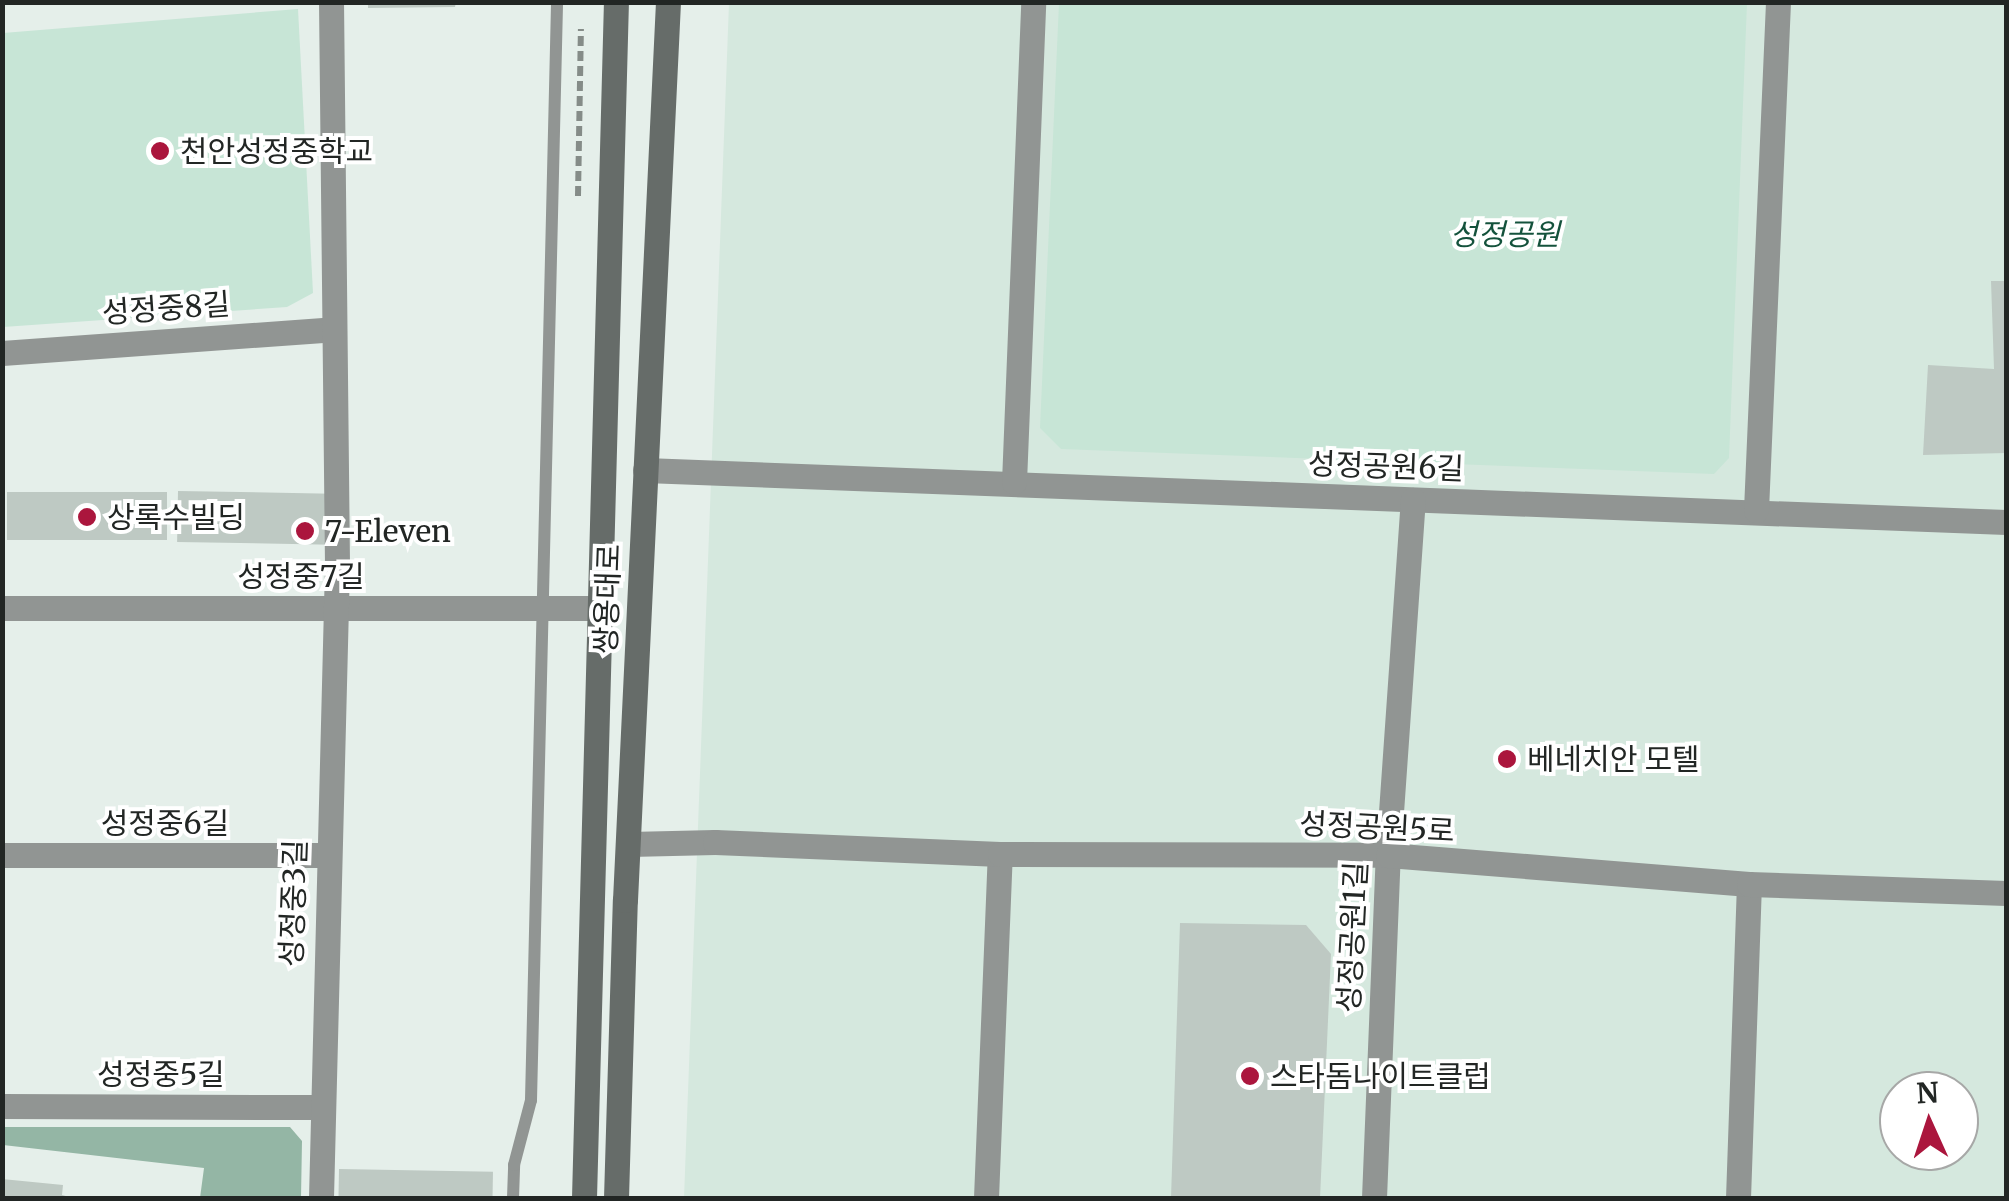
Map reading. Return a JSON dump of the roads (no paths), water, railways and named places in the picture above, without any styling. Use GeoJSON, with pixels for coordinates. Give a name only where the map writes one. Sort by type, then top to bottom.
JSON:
{"type":"FeatureCollection","features":[{"type":"Feature","properties":{"kind":"main road","name":"쌍용대로"},"geometry":{"type":"LineString","coordinates":[[584,1198],[616,2]]}},
{"type":"Feature","properties":{"kind":"main road","name":"쌍용대로"},"geometry":{"type":"LineString","coordinates":[[616,1198],[668,2]]}},
{"type":"Feature","properties":{"kind":"street","name":"성정중3길"},"geometry":{"type":"LineString","coordinates":[[320,1198],[334,609],[331,2]]}},
{"type":"Feature","properties":{"kind":"street"},"geometry":{"type":"LineString","coordinates":[[1014,482],[1033,2]]}},
{"type":"Feature","properties":{"kind":"street"},"geometry":{"type":"LineString","coordinates":[[1756,510],[1778,2]]}},
{"type":"Feature","properties":{"kind":"street","name":"성정중8길"},"geometry":{"type":"LineString","coordinates":[[2,353],[333,329]]}},
{"type":"Feature","properties":{"kind":"street","name":"성정공원6길"},"geometry":{"type":"LineString","coordinates":[[645,470],[2006,522]]}},
{"type":"Feature","properties":{"kind":"street","name":"성정공원1길"},"geometry":{"type":"LineString","coordinates":[[1374,1198],[1388,855],[1413,500]]}},
{"type":"Feature","properties":{"kind":"street","name":"성정중7길"},"geometry":{"type":"LineString","coordinates":[[2,608],[600,608]]}},
{"type":"Feature","properties":{"kind":"street","name":"성정공원5로"},"geometry":{"type":"LineString","coordinates":[[629,844],[715,842],[1000,854],[1388,855],[1749,884],[2006,893]]}},
{"type":"Feature","properties":{"kind":"street"},"geometry":{"type":"LineString","coordinates":[[986,1198],[1000,854]]}},
{"type":"Feature","properties":{"kind":"street","name":"성정중6길"},"geometry":{"type":"LineString","coordinates":[[2,855],[327,856]]}},
{"type":"Feature","properties":{"kind":"street"},"geometry":{"type":"LineString","coordinates":[[1738,1198],[1749,884]]}},
{"type":"Feature","properties":{"kind":"street","name":"성정중5길"},"geometry":{"type":"LineString","coordinates":[[2,1106],[320,1107]]}},
{"type":"Feature","properties":{"kind":"lane"},"geometry":{"type":"LineString","coordinates":[[513,1198],[514,1165],[531,1100],[557,2]]}},
{"type":"Feature","properties":{"kind":"place","name":"천안성정중학교"},"geometry":{"type":"Point","coordinates":[160,151]}},
{"type":"Feature","properties":{"kind":"place","name":"상록수빌딩"},"geometry":{"type":"Point","coordinates":[87,517]}},
{"type":"Feature","properties":{"kind":"place","name":"7-Eleven"},"geometry":{"type":"Point","coordinates":[305,531]}},
{"type":"Feature","properties":{"kind":"place","name":"베네치안 모텔"},"geometry":{"type":"Point","coordinates":[1507,759]}},
{"type":"Feature","properties":{"kind":"place","name":"스타돔나이트클럽"},"geometry":{"type":"Point","coordinates":[1250,1076]}},
{"type":"Feature","properties":{"kind":"park label","name":"성정공원"},"geometry":{"type":"Point","coordinates":[1505,234]}}]}
